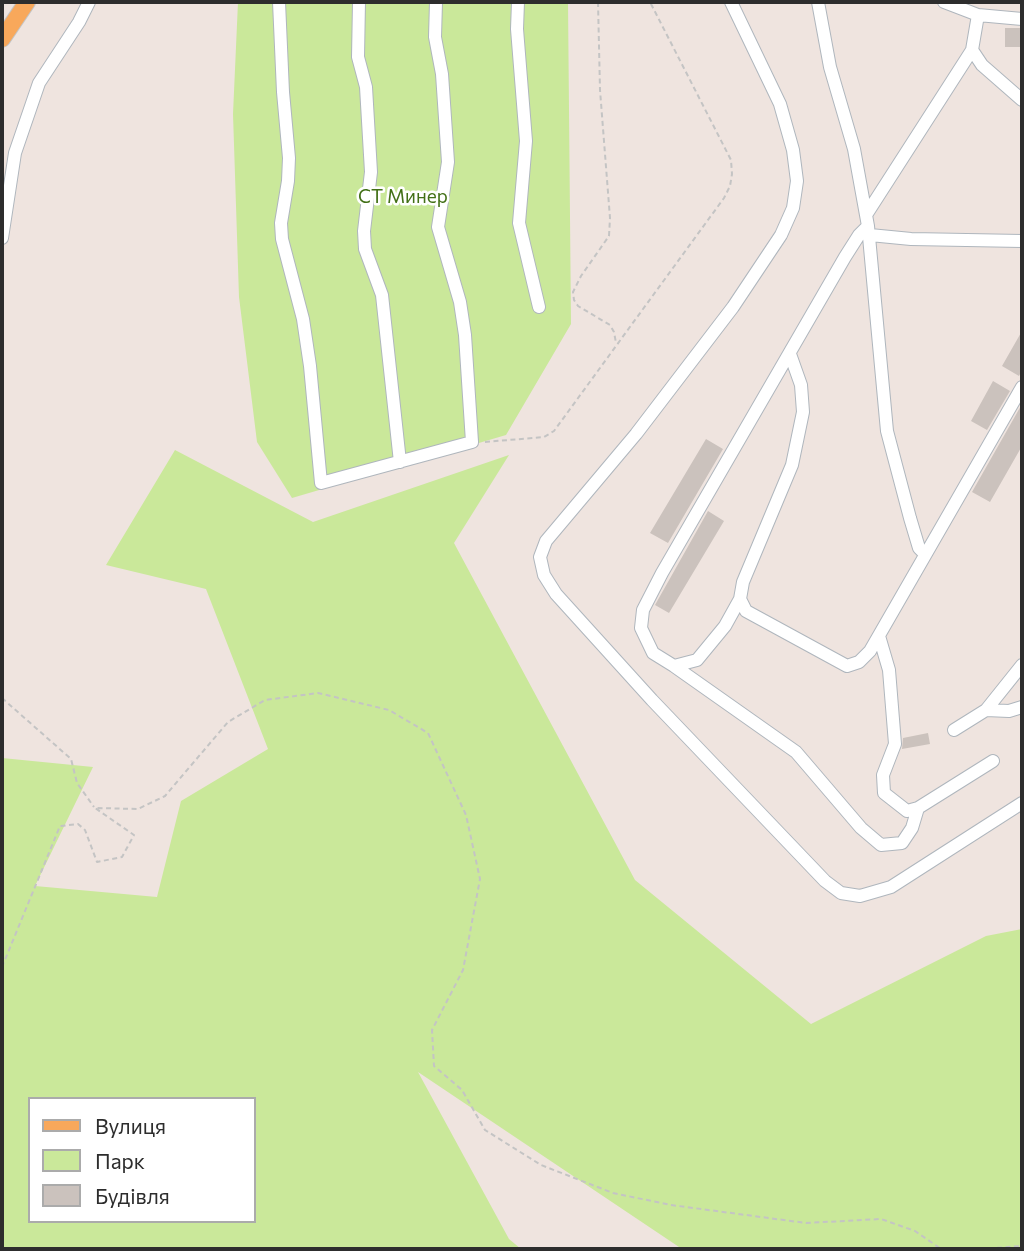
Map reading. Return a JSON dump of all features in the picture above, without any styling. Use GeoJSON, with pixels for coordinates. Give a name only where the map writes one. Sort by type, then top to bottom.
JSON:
{"type":"FeatureCollection","features":[{"type":"Feature","properties":{"kind":"main road"},"geometry":{"type":"LineString","coordinates":[[2,39],[27,2]]}},
{"type":"Feature","properties":{"kind":"lane"},"geometry":{"type":"LineString","coordinates":[[2,239],[15,153],[39,83],[89,2]]}},
{"type":"Feature","properties":{"kind":"lane"},"geometry":{"type":"LineString","coordinates":[[279,2],[282,92],[289,158],[281,223],[282,239],[294,278],[306,342],[321,483],[472,442],[465,335],[460,302],[438,227],[448,162],[442,74],[435,37],[436,2]]}},
{"type":"Feature","properties":{"kind":"lane"},"geometry":{"type":"LineString","coordinates":[[359,2],[358,57],[366,87],[371,172],[364,231],[365,249],[382,295],[400,462]]}},
{"type":"Feature","properties":{"kind":"lane"},"geometry":{"type":"LineString","coordinates":[[518,2],[517,29],[526,141],[519,223],[539,307]]}},
{"type":"Feature","properties":{"kind":"lane"},"geometry":{"type":"LineString","coordinates":[[731,2],[780,104],[796,170],[793,208],[781,235],[733,307],[636,434],[546,541],[540,558],[544,575],[556,594],[652,700],[825,881],[841,893],[860,896],[891,887],[1022,803]]}},
{"type":"Feature","properties":{"kind":"lane"},"geometry":{"type":"LineString","coordinates":[[818,2],[830,67],[854,149],[868,225],[887,432],[919,548],[925,554]]}},
{"type":"Feature","properties":{"kind":"lane"},"geometry":{"type":"LineString","coordinates":[[944,2],[978,15],[1022,19]]}},
{"type":"Feature","properties":{"kind":"lane"},"geometry":{"type":"LineString","coordinates":[[918,808],[912,828],[902,843],[881,845],[861,828],[796,752],[653,653],[641,628],[643,610],[859,235],[868,225],[972,50],[978,15]]}},
{"type":"Feature","properties":{"kind":"lane"},"geometry":{"type":"LineString","coordinates":[[972,50],[982,65],[1022,100]]}},
{"type":"Feature","properties":{"kind":"lane"},"geometry":{"type":"LineString","coordinates":[[868,225],[911,239],[1022,241]]}},
{"type":"Feature","properties":{"kind":"lane"},"geometry":{"type":"LineString","coordinates":[[674,666],[697,660],[725,626],[740,600],[743,582],[792,465],[803,412],[801,385],[790,354]]}},
{"type":"Feature","properties":{"kind":"lane"},"geometry":{"type":"LineString","coordinates":[[740,600],[746,611],[847,666],[859,662],[879,636],[1022,387]]}},
{"type":"Feature","properties":{"kind":"lane"},"geometry":{"type":"LineString","coordinates":[[879,636],[889,670],[895,744],[883,775],[884,793],[906,811],[918,808],[993,761]]}},
{"type":"Feature","properties":{"kind":"lane"},"geometry":{"type":"LineString","coordinates":[[954,730],[986,710],[1022,665]]}},
{"type":"Feature","properties":{"kind":"lane"},"geometry":{"type":"LineString","coordinates":[[986,710],[1009,711],[1022,707]]}},
{"type":"Feature","properties":{"kind":"path"},"geometry":{"type":"LineString","coordinates":[[598,2],[600,90],[610,218],[609,236],[573,292],[578,306],[610,325],[616,344]]}},
{"type":"Feature","properties":{"kind":"path"},"geometry":{"type":"LineString","coordinates":[[472,442],[544,438],[554,431],[724,198],[732,174],[731,160],[650,2]]}},
{"type":"Feature","properties":{"kind":"path"},"geometry":{"type":"LineString","coordinates":[[95,808],[138,809],[165,796],[228,722],[265,700],[318,693],[389,710],[428,733],[466,815],[480,879],[463,970],[432,1030],[434,1066],[462,1090],[485,1130],[541,1165],[613,1193],[671,1205],[806,1223],[881,1219],[915,1231],[941,1249]]}},
{"type":"Feature","properties":{"kind":"path"},"geometry":{"type":"LineString","coordinates":[[2,698],[71,759],[77,783],[95,808],[134,835],[122,857],[97,862],[85,830],[78,824],[60,826],[2,967]]}},
{"type":"Feature","properties":{"kind":"path"},"geometry":{"type":"LineString","coordinates":[[980,1249],[1022,1246]]}},
{"type":"Feature","properties":{"kind":"green space","name":"СТ Минер"},"geometry":{"type":"Polygon","coordinates":[[[238,2],[568,2],[571,324],[506,435],[292,498],[257,442],[239,297],[233,114],[238,2]]]}},
{"type":"Feature","properties":{"kind":"green space"},"geometry":{"type":"Polygon","coordinates":[[[175,450],[313,522],[509,455],[454,543],[635,880],[811,1024],[986,936],[1022,929],[1022,1249],[682,1249],[418,1072],[509,1239],[521,1249],[2,1249],[2,758],[93,767],[35,886],[157,897],[181,801],[268,749],[206,589],[106,565],[175,450]]]}},
{"type":"Feature","properties":{"kind":"building"},"geometry":{"type":"Polygon","coordinates":[[[1005,28],[1022,28],[1022,47],[1005,47],[1005,28]]]}},
{"type":"Feature","properties":{"kind":"building"},"geometry":{"type":"Polygon","coordinates":[[[1022,331],[1022,370],[1019,376],[1002,366],[1022,331]]]}},
{"type":"Feature","properties":{"kind":"building"},"geometry":{"type":"Polygon","coordinates":[[[993,381],[1010,391],[987,430],[971,421],[993,381]]]}},
{"type":"Feature","properties":{"kind":"building"},"geometry":{"type":"Polygon","coordinates":[[[1022,404],[1022,446],[990,502],[972,492],[1022,404]]]}},
{"type":"Feature","properties":{"kind":"building"},"geometry":{"type":"Polygon","coordinates":[[[706,439],[723,449],[668,543],[650,533],[706,439]]]}},
{"type":"Feature","properties":{"kind":"building"},"geometry":{"type":"Polygon","coordinates":[[[708,511],[724,521],[669,613],[655,605],[708,511]]]}},
{"type":"Feature","properties":{"kind":"building"},"geometry":{"type":"Polygon","coordinates":[[[928,733],[930,744],[902,749],[903,738],[928,733]]]}}]}
